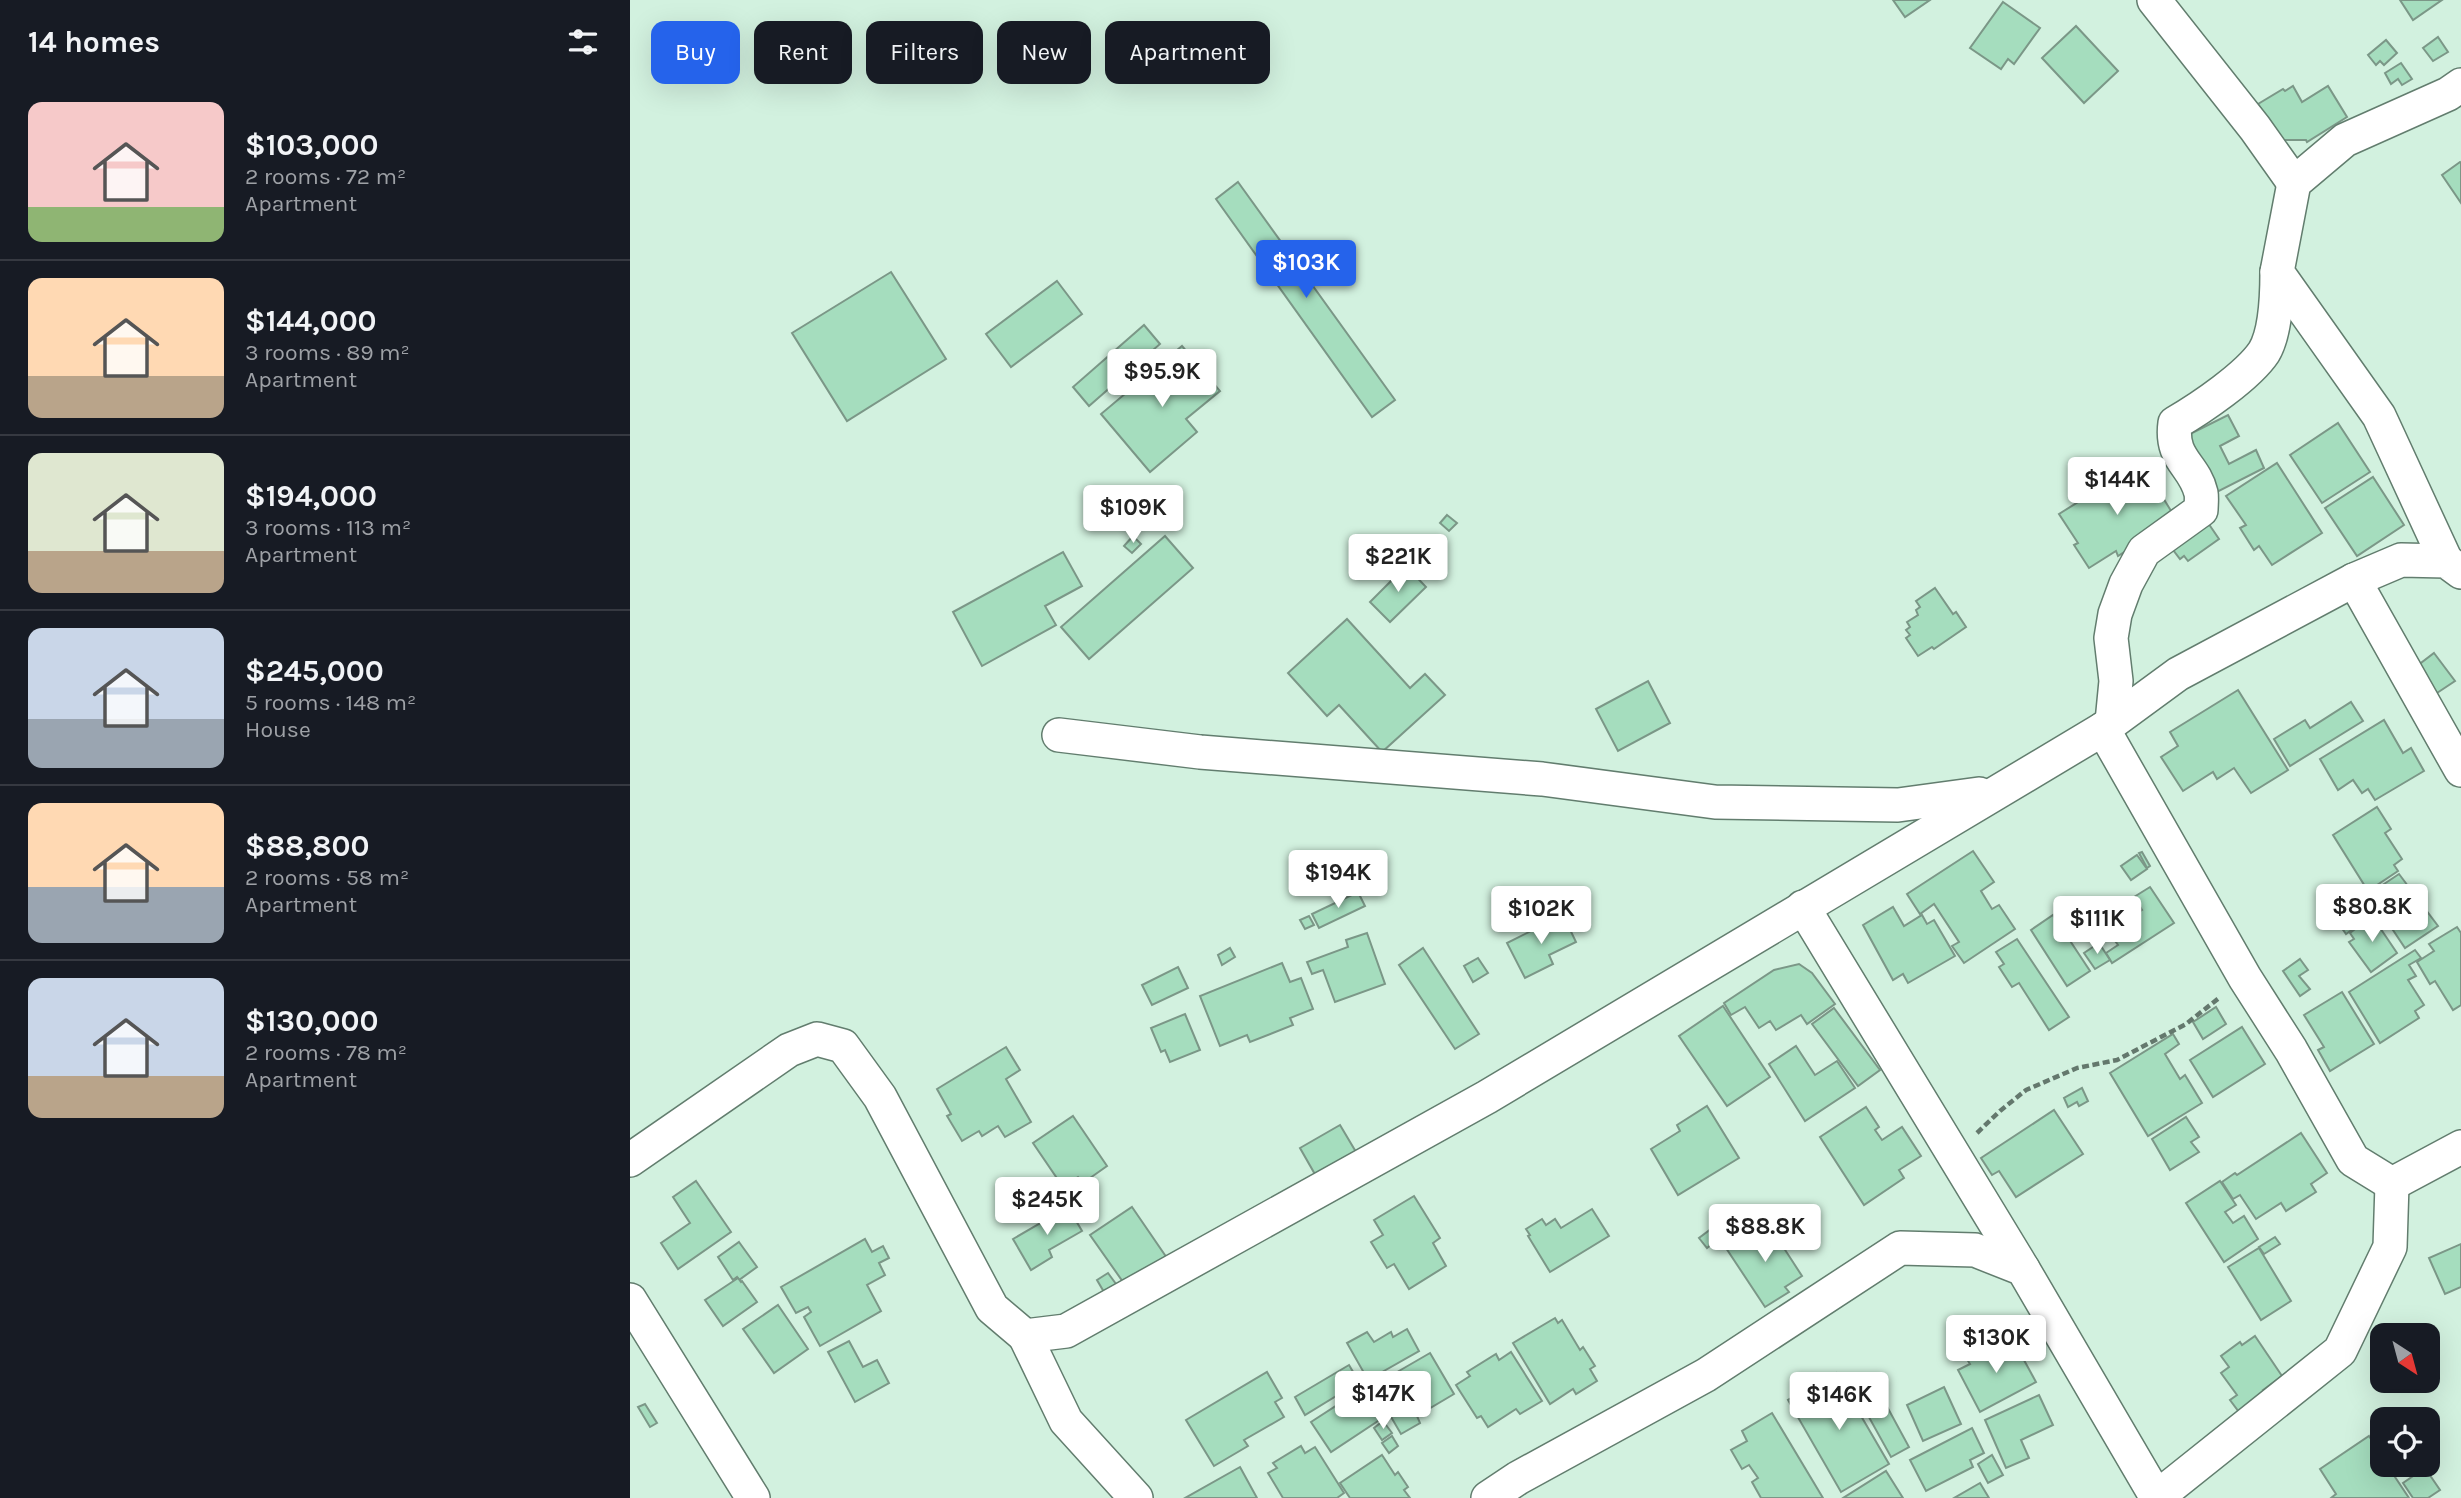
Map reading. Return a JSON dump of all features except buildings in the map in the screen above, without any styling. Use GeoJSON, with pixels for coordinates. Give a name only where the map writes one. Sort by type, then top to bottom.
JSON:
{"type":"FeatureCollection","features":[{"type":"Feature","properties":{"kind":"street"},"geometry":{"type":"LineString","coordinates":[[2154,0],[2255,128],[2294,183]]}},
{"type":"Feature","properties":{"kind":"street"},"geometry":{"type":"LineString","coordinates":[[2392,1184],[2353,1160],[2291,1050],[2245,978],[2108,725],[2116,681],[2111,638],[2115,614],[2126,584],[2144,551],[2201,510],[2200,493],[2180,459],[2172,438],[2175,423],[2196,411],[2246,371],[2264,351],[2277,300],[2277,272],[2294,183],[2345,140],[2448,94],[2461,85]]}},
{"type":"Feature","properties":{"kind":"street"},"geometry":{"type":"LineString","coordinates":[[2277,272],[2379,416],[2454,567]]}},
{"type":"Feature","properties":{"kind":"street"},"geometry":{"type":"LineString","coordinates":[[1024,1336],[1066,1331],[1487,1097],[2108,725],[2178,674],[2354,580],[2402,560],[2454,567]]}},
{"type":"Feature","properties":{"kind":"street"},"geometry":{"type":"LineString","coordinates":[[2354,580],[2461,770]]}},
{"type":"Feature","properties":{"kind":"street"},"geometry":{"type":"LineString","coordinates":[[1059,735],[1200,752],[1542,779],[1715,802],[1898,805],[1996,792]]}},
{"type":"Feature","properties":{"kind":"street"},"geometry":{"type":"LineString","coordinates":[[1803,907],[2023,1269],[2157,1498],[2340,1351],[2390,1247],[2392,1184]]}},
{"type":"Feature","properties":{"kind":"street"},"geometry":{"type":"LineString","coordinates":[[630,1160],[789,1050],[817,1039],[843,1046],[880,1097],[992,1308],[1024,1336],[1066,1421],[1136,1498]]}},
{"type":"Feature","properties":{"kind":"street"},"geometry":{"type":"LineString","coordinates":[[2392,1184],[2461,1147]]}},
{"type":"Feature","properties":{"kind":"street"},"geometry":{"type":"LineString","coordinates":[[1488,1498],[1525,1488],[1706,1375],[1900,1248],[1975,1250],[2023,1269]]}},
{"type":"Feature","properties":{"kind":"street"},"geometry":{"type":"LineString","coordinates":[[630,1300],[753,1498]]}},
{"type":"Feature","properties":{"kind":"path"},"geometry":{"type":"LineString","coordinates":[[1965,1173],[1973,1137],[2026,1090],[2077,1068],[2117,1060],[2186,1024],[2245,978]]}}]}
